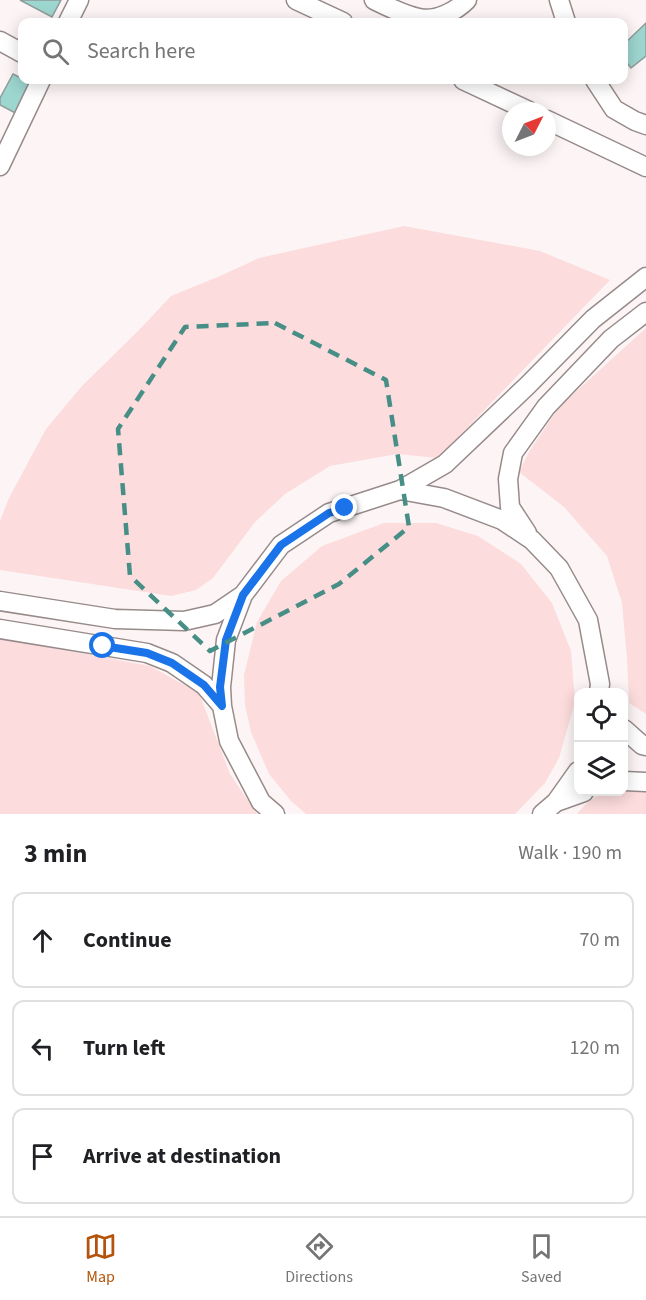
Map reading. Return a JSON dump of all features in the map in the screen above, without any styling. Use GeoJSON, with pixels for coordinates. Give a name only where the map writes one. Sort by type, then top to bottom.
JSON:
{"type":"FeatureCollection","features":[{"type":"Feature","properties":{"kind":"street"},"geometry":{"type":"LineString","coordinates":[[70,18],[79,0]]}},
{"type":"Feature","properties":{"kind":"street"},"geometry":{"type":"LineString","coordinates":[[296,0],[335,18]]}},
{"type":"Feature","properties":{"kind":"street"},"geometry":{"type":"LineString","coordinates":[[374,0],[419,18]]}},
{"type":"Feature","properties":{"kind":"street"},"geometry":{"type":"LineString","coordinates":[[430,18],[440,17],[458,9],[467,0]]}},
{"type":"Feature","properties":{"kind":"street"},"geometry":{"type":"LineString","coordinates":[[559,0],[565,18]]}},
{"type":"Feature","properties":{"kind":"street"},"geometry":{"type":"LineString","coordinates":[[0,42],[18,50]]}},
{"type":"Feature","properties":{"kind":"street"},"geometry":{"type":"LineString","coordinates":[[0,166],[39,84]]}},
{"type":"Feature","properties":{"kind":"street"},"geometry":{"type":"LineString","coordinates":[[472,84],[510,102]]}},
{"type":"Feature","properties":{"kind":"street"},"geometry":{"type":"LineString","coordinates":[[598,84],[614,110],[646,125]]}},
{"type":"Feature","properties":{"kind":"street"},"geometry":{"type":"LineString","coordinates":[[556,124],[646,167]]}},
{"type":"Feature","properties":{"kind":"street"},"geometry":{"type":"LineString","coordinates":[[269,810],[229,741],[222,706],[220,687],[226,640],[243,595],[281,545],[329,513],[400,490],[445,464],[593,319],[646,277]]}},
{"type":"Feature","properties":{"kind":"street"},"geometry":{"type":"LineString","coordinates":[[601,688],[588,620],[559,568],[532,540],[510,507],[508,479],[513,453],[546,407],[612,339],[646,312]]}},
{"type":"Feature","properties":{"kind":"street"},"geometry":{"type":"LineString","coordinates":[[400,490],[444,498],[502,520],[532,540]]}},
{"type":"Feature","properties":{"kind":"street"},"geometry":{"type":"LineString","coordinates":[[0,602],[115,619],[184,621],[216,614],[243,595]]}},
{"type":"Feature","properties":{"kind":"street"},"geometry":{"type":"LineString","coordinates":[[0,629],[147,653],[172,663],[204,685],[222,706]]}},
{"type":"Feature","properties":{"kind":"street"},"geometry":{"type":"LineString","coordinates":[[628,733],[646,746]]}},
{"type":"Feature","properties":{"kind":"street"},"geometry":{"type":"LineString","coordinates":[[542,814],[556,802],[574,778]]}},
{"type":"Feature","properties":{"kind":"street"},"geometry":{"type":"LineString","coordinates":[[628,781],[646,782]]}},
{"type":"Feature","properties":{"kind":"street"},"geometry":{"type":"LineString","coordinates":[[556,802],[574,796]]}},
{"type":"Feature","properties":{"kind":"highlighted area"},"geometry":{"type":"Polygon","coordinates":[[[275,323],[386,380],[409,527],[339,584],[210,651],[130,576],[118,429],[185,327],[275,323]]]}},
{"type":"Feature","properties":{"kind":"shaded area"},"geometry":{"type":"Polygon","coordinates":[[[404,226],[540,251],[610,280],[438,458],[397,454],[330,466],[285,494],[255,522],[213,578],[196,590],[171,596],[0,570],[0,521],[9,498],[46,429],[82,386],[171,296],[259,258],[404,226]]]}},
{"type":"Feature","properties":{"kind":"shaded area"},"geometry":{"type":"Polygon","coordinates":[[[646,328],[646,714],[629,703],[622,603],[607,556],[564,507],[519,472],[529,452],[559,407],[646,328]]]}},
{"type":"Feature","properties":{"kind":"shaded area"},"geometry":{"type":"Polygon","coordinates":[[[384,523],[436,523],[478,536],[521,564],[552,603],[571,651],[574,706],[559,758],[545,783],[515,814],[306,814],[291,801],[269,774],[251,732],[245,705],[244,675],[257,622],[281,581],[322,546],[384,523]]]}},
{"type":"Feature","properties":{"kind":"shaded area"},"geometry":{"type":"Polygon","coordinates":[[[0,638],[150,666],[199,693],[230,774],[257,814],[0,814],[0,638]]]}},
{"type":"Feature","properties":{"kind":"shaded area"},"geometry":{"type":"Polygon","coordinates":[[[628,789],[646,791],[646,814],[577,814],[597,796],[628,796],[628,789]]]}},
{"type":"Feature","properties":{"kind":"building"},"geometry":{"type":"Polygon","coordinates":[[[20,0],[61,0],[52,17],[20,0]]]}},
{"type":"Feature","properties":{"kind":"building"},"geometry":{"type":"Polygon","coordinates":[[[646,23],[646,56],[631,68],[628,64],[628,40],[646,23]]]}},
{"type":"Feature","properties":{"kind":"building"},"geometry":{"type":"Polygon","coordinates":[[[13,74],[18,76],[18,84],[35,85],[19,115],[0,105],[0,98],[13,74]]]}},
{"type":"Feature","properties":{"kind":"route"},"geometry":{"type":"LineString","coordinates":[[103,646],[147,653],[172,663],[204,685],[222,706],[220,687],[226,640],[243,595],[281,545],[329,513],[345,508]]}}]}
